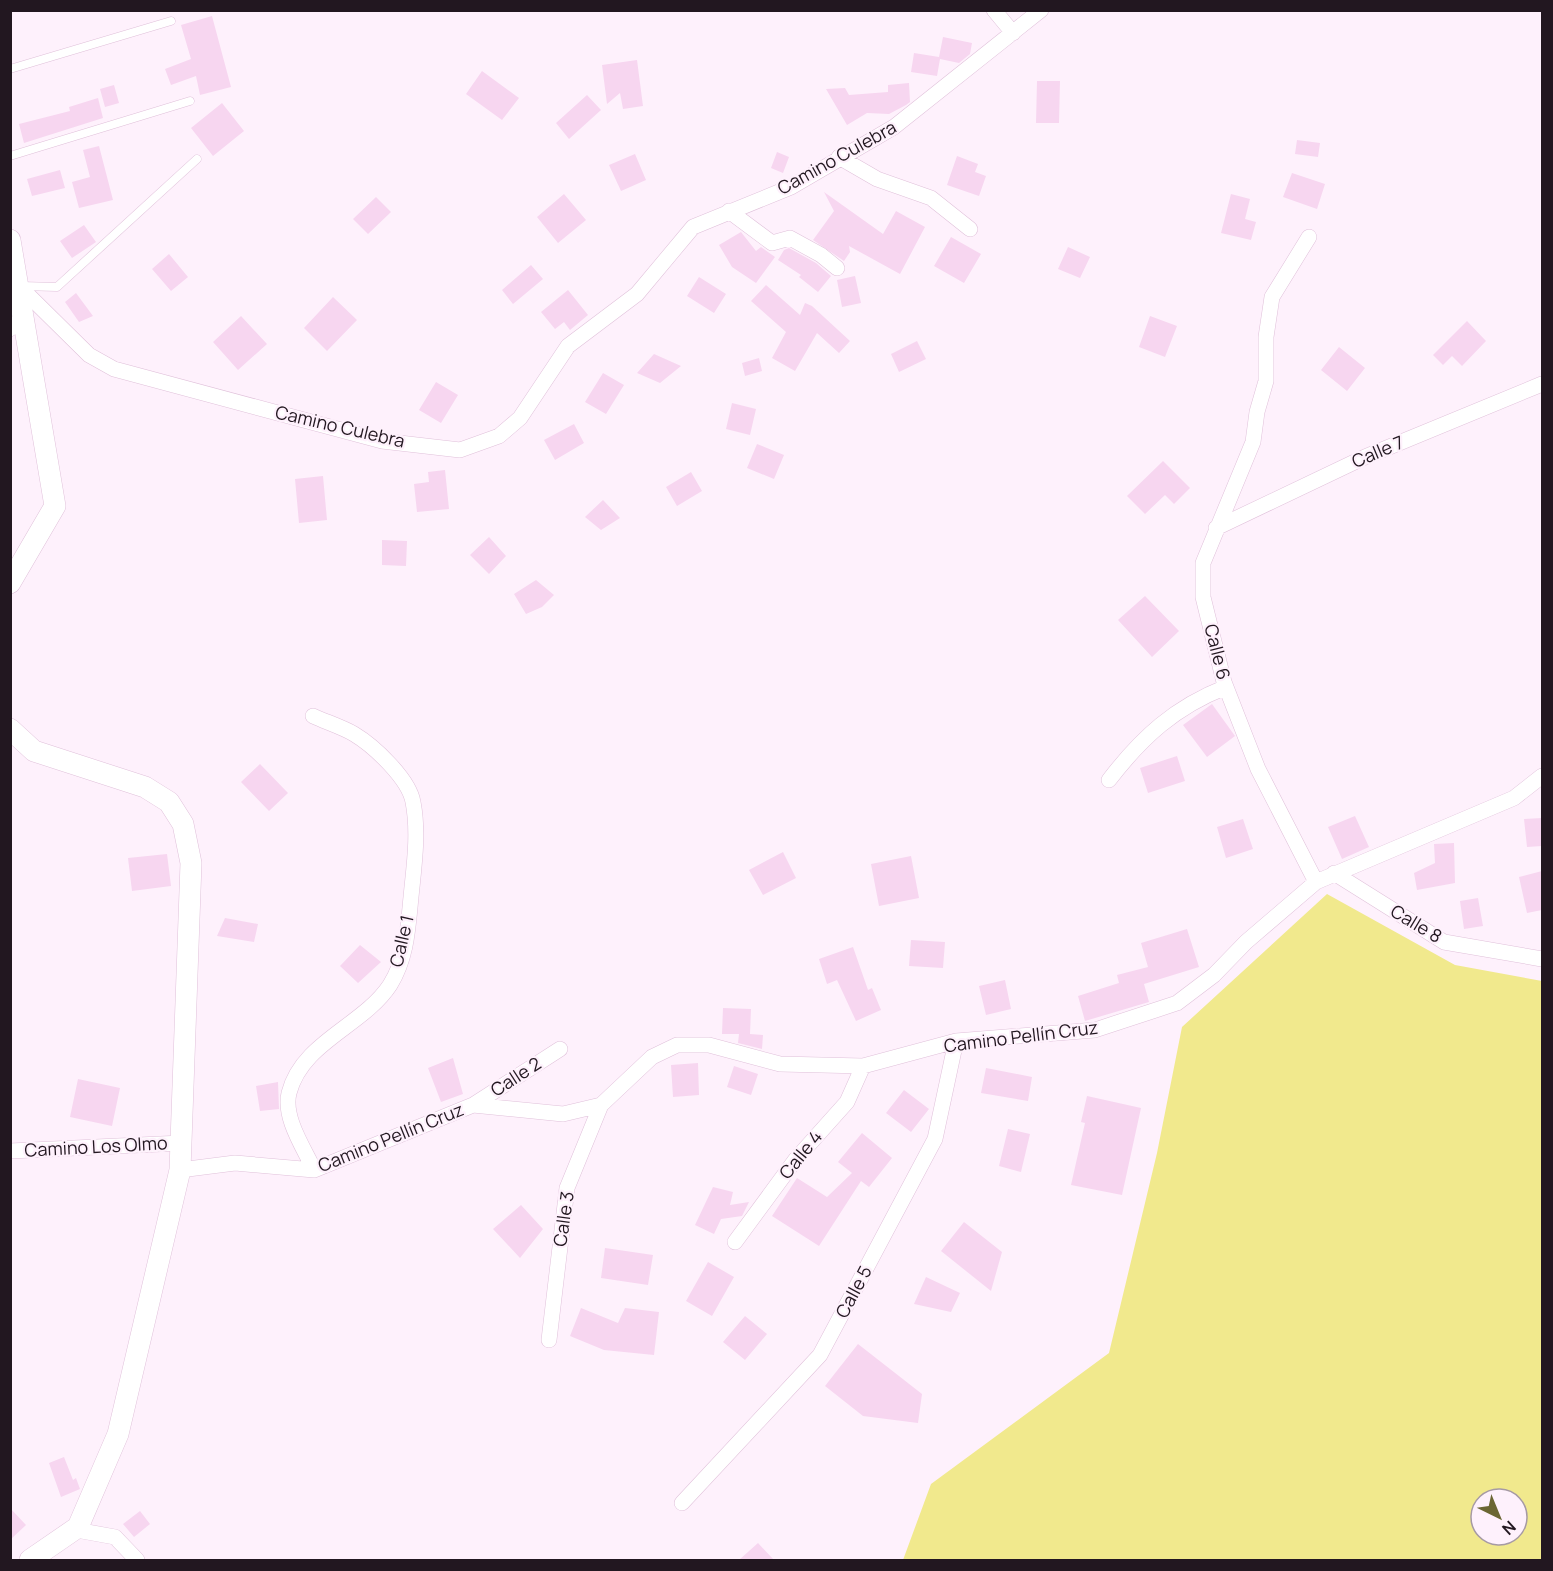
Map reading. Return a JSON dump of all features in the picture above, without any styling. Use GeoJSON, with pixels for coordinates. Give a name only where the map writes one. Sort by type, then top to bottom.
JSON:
{"type":"FeatureCollection","features":[{"type":"Feature","properties":{"kind":"street"},"geometry":{"type":"LineString","coordinates":[[994,10],[1013,33]]}},
{"type":"Feature","properties":{"kind":"street","name":"Camino Culebra"},"geometry":{"type":"LineString","coordinates":[[19,286],[89,355],[114,369],[382,441],[460,450],[498,436],[520,418],[568,346],[637,294],[693,227],[791,187],[839,157],[894,128],[1041,10]]}},
{"type":"Feature","properties":{"kind":"street"},"geometry":{"type":"LineString","coordinates":[[839,157],[877,179],[931,198],[970,229]]}},
{"type":"Feature","properties":{"kind":"street"},"geometry":{"type":"LineString","coordinates":[[729,211],[772,243],[790,238],[821,255],[837,268]]}},
{"type":"Feature","properties":{"kind":"street","name":"Calle 6"},"geometry":{"type":"LineString","coordinates":[[1309,237],[1272,297],[1266,337],[1266,381],[1257,412],[1252,442],[1203,563],[1203,597],[1226,687],[1258,770],[1316,882]]}},
{"type":"Feature","properties":{"kind":"street"},"geometry":{"type":"LineString","coordinates":[[10,240],[19,286],[17,323],[55,506],[10,583]]}},
{"type":"Feature","properties":{"kind":"street","name":"Calle 7"},"geometry":{"type":"LineString","coordinates":[[1216,528],[1365,457],[1542,384]]}},
{"type":"Feature","properties":{"kind":"street"},"geometry":{"type":"LineString","coordinates":[[1109,780],[1134,747],[1162,722],[1198,698],[1226,687]]}},
{"type":"Feature","properties":{"kind":"street","name":"Calle 1"},"geometry":{"type":"LineString","coordinates":[[313,716],[355,735],[399,774],[413,800],[417,845],[406,942],[400,966],[372,1006],[309,1057],[290,1090],[287,1103],[291,1118],[314,1170]]}},
{"type":"Feature","properties":{"kind":"street"},"geometry":{"type":"LineString","coordinates":[[10,729],[34,751],[145,787],[169,802],[183,824],[191,863],[180,1170],[118,1434],[78,1527],[30,1560]]}},
{"type":"Feature","properties":{"kind":"street","name":"Camino Pellín Cruz"},"geometry":{"type":"LineString","coordinates":[[180,1170],[235,1163],[314,1170],[473,1105],[563,1114],[601,1105],[652,1057],[677,1045],[710,1045],[780,1065],[863,1066],[956,1041],[1095,1030],[1177,1003],[1214,975],[1246,942],[1316,882],[1514,798],[1542,776]]}},
{"type":"Feature","properties":{"kind":"street","name":"Calle 8"},"geometry":{"type":"LineString","coordinates":[[1334,873],[1444,942],[1542,959]]}},
{"type":"Feature","properties":{"kind":"street","name":"Calle 5"},"geometry":{"type":"LineString","coordinates":[[682,1503],[820,1355],[934,1139],[956,1041]]}},
{"type":"Feature","properties":{"kind":"street","name":"Calle 2"},"geometry":{"type":"LineString","coordinates":[[473,1105],[560,1049]]}},
{"type":"Feature","properties":{"kind":"street","name":"Calle 4"},"geometry":{"type":"LineString","coordinates":[[735,1242],[796,1160],[847,1101],[863,1066]]}},
{"type":"Feature","properties":{"kind":"street","name":"Calle 3"},"geometry":{"type":"LineString","coordinates":[[549,1340],[567,1188],[601,1105]]}},
{"type":"Feature","properties":{"kind":"street","name":"Camino Los Olmo"},"geometry":{"type":"LineString","coordinates":[[10,1152],[182,1143]]}},
{"type":"Feature","properties":{"kind":"street"},"geometry":{"type":"LineString","coordinates":[[78,1527],[82,1531],[115,1537],[137,1560]]}},
{"type":"Feature","properties":{"kind":"lane"},"geometry":{"type":"LineString","coordinates":[[10,69],[171,21]]}},
{"type":"Feature","properties":{"kind":"lane"},"geometry":{"type":"LineString","coordinates":[[10,156],[190,101]]}},
{"type":"Feature","properties":{"kind":"lane"},"geometry":{"type":"LineString","coordinates":[[19,286],[57,288],[197,159]]}},
{"type":"Feature","properties":{"kind":"shaded area"},"geometry":{"type":"Polygon","coordinates":[[[1327,894],[1455,965],[1542,981],[1542,1560],[903,1560],[931,1484],[1109,1353],[1157,1153],[1182,1027],[1327,894]]]}},
{"type":"Feature","properties":{"kind":"building"},"geometry":{"type":"Polygon","coordinates":[[[212,16],[231,87],[200,95],[196,76],[171,85],[165,69],[191,59],[181,25],[212,16]]]}},
{"type":"Feature","properties":{"kind":"building"},"geometry":{"type":"Polygon","coordinates":[[[943,37],[972,43],[970,54],[959,63],[940,59],[937,76],[911,72],[914,53],[939,57],[943,37]]]}},
{"type":"Feature","properties":{"kind":"building"},"geometry":{"type":"Polygon","coordinates":[[[637,60],[643,106],[623,109],[620,93],[607,104],[602,65],[637,60]]]}},
{"type":"Feature","properties":{"kind":"building"},"geometry":{"type":"Polygon","coordinates":[[[482,71],[519,98],[502,120],[466,94],[482,71]]]}},
{"type":"Feature","properties":{"kind":"building"},"geometry":{"type":"Polygon","coordinates":[[[1037,81],[1060,81],[1059,123],[1036,123],[1037,81]]]}},
{"type":"Feature","properties":{"kind":"building"},"geometry":{"type":"Polygon","coordinates":[[[909,83],[910,102],[906,105],[889,114],[867,113],[847,125],[826,89],[845,88],[849,95],[888,92],[888,85],[909,83]]]}},
{"type":"Feature","properties":{"kind":"building"},"geometry":{"type":"Polygon","coordinates":[[[114,85],[119,103],[105,107],[100,89],[114,85]]]}},
{"type":"Feature","properties":{"kind":"building"},"geometry":{"type":"Polygon","coordinates":[[[587,95],[601,110],[569,139],[556,123],[587,95]]]}},
{"type":"Feature","properties":{"kind":"building"},"geometry":{"type":"Polygon","coordinates":[[[98,98],[103,118],[24,143],[19,124],[70,111],[69,107],[98,98]]]}},
{"type":"Feature","properties":{"kind":"building"},"geometry":{"type":"Polygon","coordinates":[[[222,103],[244,131],[213,156],[191,128],[222,103]]]}},
{"type":"Feature","properties":{"kind":"building"},"geometry":{"type":"Polygon","coordinates":[[[1297,140],[1320,143],[1318,157],[1295,154],[1297,140]]]}},
{"type":"Feature","properties":{"kind":"building"},"geometry":{"type":"Polygon","coordinates":[[[99,146],[113,200],[79,208],[72,182],[90,177],[83,150],[99,146]]]}},
{"type":"Feature","properties":{"kind":"building"},"geometry":{"type":"Polygon","coordinates":[[[777,152],[789,157],[783,173],[771,168],[777,152]]]}},
{"type":"Feature","properties":{"kind":"building"},"geometry":{"type":"Polygon","coordinates":[[[635,154],[646,180],[621,191],[609,165],[635,154]]]}},
{"type":"Feature","properties":{"kind":"building"},"geometry":{"type":"Polygon","coordinates":[[[957,156],[978,164],[975,172],[986,176],[979,196],[947,185],[957,156]]]}},
{"type":"Feature","properties":{"kind":"building"},"geometry":{"type":"Polygon","coordinates":[[[60,170],[65,188],[32,196],[27,179],[60,170]]]}},
{"type":"Feature","properties":{"kind":"building"},"geometry":{"type":"Polygon","coordinates":[[[1292,173],[1325,184],[1317,209],[1283,197],[1292,173]]]}},
{"type":"Feature","properties":{"kind":"building"},"geometry":{"type":"Polygon","coordinates":[[[824,192],[883,234],[896,211],[925,227],[900,274],[849,246],[850,252],[844,261],[813,240],[834,211],[824,192]]]}},
{"type":"Feature","properties":{"kind":"building"},"geometry":{"type":"Polygon","coordinates":[[[564,194],[586,220],[558,243],[537,217],[564,194]]]}},
{"type":"Feature","properties":{"kind":"building"},"geometry":{"type":"Polygon","coordinates":[[[1231,194],[1250,199],[1245,219],[1256,222],[1251,240],[1221,233],[1231,194]]]}},
{"type":"Feature","properties":{"kind":"building"},"geometry":{"type":"Polygon","coordinates":[[[376,197],[391,212],[368,234],[353,219],[376,197]]]}},
{"type":"Feature","properties":{"kind":"building"},"geometry":{"type":"Polygon","coordinates":[[[84,225],[96,242],[72,258],[60,241],[84,225]]]}},
{"type":"Feature","properties":{"kind":"building"},"geometry":{"type":"Polygon","coordinates":[[[741,232],[756,251],[761,247],[775,257],[756,283],[732,267],[719,245],[741,232]]]}},
{"type":"Feature","properties":{"kind":"building"},"geometry":{"type":"Polygon","coordinates":[[[951,237],[981,254],[964,283],[934,266],[951,237]]]}},
{"type":"Feature","properties":{"kind":"building"},"geometry":{"type":"Polygon","coordinates":[[[1068,247],[1090,257],[1080,278],[1058,269],[1068,247]]]}},
{"type":"Feature","properties":{"kind":"building"},"geometry":{"type":"Polygon","coordinates":[[[789,248],[816,263],[831,276],[818,292],[799,277],[801,275],[778,260],[784,250],[789,248]]]}},
{"type":"Feature","properties":{"kind":"building"},"geometry":{"type":"Polygon","coordinates":[[[169,254],[188,277],[171,291],[152,269],[169,254]]]}},
{"type":"Feature","properties":{"kind":"building"},"geometry":{"type":"Polygon","coordinates":[[[531,265],[543,279],[513,304],[502,290],[531,265]]]}},
{"type":"Feature","properties":{"kind":"building"},"geometry":{"type":"Polygon","coordinates":[[[855,276],[861,303],[842,307],[837,280],[855,276]]]}},
{"type":"Feature","properties":{"kind":"building"},"geometry":{"type":"Polygon","coordinates":[[[699,277],[726,294],[714,313],[687,296],[699,277]]]}},
{"type":"Feature","properties":{"kind":"building"},"geometry":{"type":"Polygon","coordinates":[[[766,285],[800,315],[805,303],[812,306],[850,341],[839,353],[817,333],[795,371],[772,358],[786,332],[751,301],[766,285]]]}},
{"type":"Feature","properties":{"kind":"building"},"geometry":{"type":"Polygon","coordinates":[[[568,290],[588,315],[570,330],[564,322],[555,329],[541,312],[568,290]]]}},
{"type":"Feature","properties":{"kind":"building"},"geometry":{"type":"Polygon","coordinates":[[[76,293],[93,316],[79,322],[65,302],[76,293]]]}},
{"type":"Feature","properties":{"kind":"building"},"geometry":{"type":"Polygon","coordinates":[[[333,297],[357,320],[327,351],[304,328],[333,297]]]}},
{"type":"Feature","properties":{"kind":"building"},"geometry":{"type":"Polygon","coordinates":[[[241,316],[267,344],[238,370],[213,342],[241,316]]]}},
{"type":"Feature","properties":{"kind":"building"},"geometry":{"type":"Polygon","coordinates":[[[1150,316],[1177,326],[1165,357],[1139,347],[1150,316]]]}},
{"type":"Feature","properties":{"kind":"building"},"geometry":{"type":"Polygon","coordinates":[[[1467,321],[1486,341],[1462,366],[1452,356],[1443,365],[1433,355],[1467,321]]]}},
{"type":"Feature","properties":{"kind":"building"},"geometry":{"type":"Polygon","coordinates":[[[917,341],[926,359],[899,372],[891,354],[917,341]]]}},
{"type":"Feature","properties":{"kind":"building"},"geometry":{"type":"Polygon","coordinates":[[[1339,347],[1365,368],[1347,391],[1321,370],[1339,347]]]}},
{"type":"Feature","properties":{"kind":"building"},"geometry":{"type":"Polygon","coordinates":[[[654,354],[681,366],[660,383],[637,373],[654,354]]]}},
{"type":"Feature","properties":{"kind":"building"},"geometry":{"type":"Polygon","coordinates":[[[759,358],[762,371],[745,376],[742,363],[759,358]]]}},
{"type":"Feature","properties":{"kind":"building"},"geometry":{"type":"Polygon","coordinates":[[[603,373],[624,385],[606,414],[585,402],[603,373]]]}},
{"type":"Feature","properties":{"kind":"building"},"geometry":{"type":"Polygon","coordinates":[[[436,382],[458,395],[441,423],[419,410],[436,382]]]}},
{"type":"Feature","properties":{"kind":"building"},"geometry":{"type":"Polygon","coordinates":[[[732,403],[756,409],[750,435],[726,429],[732,403]]]}},
{"type":"Feature","properties":{"kind":"building"},"geometry":{"type":"Polygon","coordinates":[[[574,424],[584,443],[555,460],[544,440],[574,424]]]}},
{"type":"Feature","properties":{"kind":"building"},"geometry":{"type":"Polygon","coordinates":[[[757,444],[784,455],[774,479],[747,468],[757,444]]]}},
{"type":"Feature","properties":{"kind":"building"},"geometry":{"type":"Polygon","coordinates":[[[1163,461],[1190,488],[1174,504],[1165,495],[1145,514],[1127,496],[1163,461]]]}},
{"type":"Feature","properties":{"kind":"building"},"geometry":{"type":"Polygon","coordinates":[[[445,470],[449,509],[417,512],[414,484],[429,482],[428,472],[445,470]]]}},
{"type":"Feature","properties":{"kind":"building"},"geometry":{"type":"Polygon","coordinates":[[[691,472],[702,491],[677,506],[666,487],[691,472]]]}},
{"type":"Feature","properties":{"kind":"building"},"geometry":{"type":"Polygon","coordinates":[[[323,476],[327,520],[299,523],[295,479],[323,476]]]}},
{"type":"Feature","properties":{"kind":"building"},"geometry":{"type":"Polygon","coordinates":[[[603,500],[620,518],[601,530],[585,517],[603,500]]]}},
{"type":"Feature","properties":{"kind":"building"},"geometry":{"type":"Polygon","coordinates":[[[489,537],[506,556],[489,574],[470,555],[489,537]]]}},
{"type":"Feature","properties":{"kind":"building"},"geometry":{"type":"Polygon","coordinates":[[[382,540],[407,541],[406,566],[382,565],[382,540]]]}},
{"type":"Feature","properties":{"kind":"building"},"geometry":{"type":"Polygon","coordinates":[[[536,580],[554,595],[542,607],[526,614],[514,594],[536,580]]]}},
{"type":"Feature","properties":{"kind":"building"},"geometry":{"type":"Polygon","coordinates":[[[1145,596],[1179,631],[1152,657],[1118,620],[1145,596]]]}},
{"type":"Feature","properties":{"kind":"building"},"geometry":{"type":"Polygon","coordinates":[[[1212,704],[1235,736],[1207,757],[1183,725],[1212,704]]]}},
{"type":"Feature","properties":{"kind":"building"},"geometry":{"type":"Polygon","coordinates":[[[1177,756],[1185,781],[1148,793],[1140,768],[1177,756]]]}},
{"type":"Feature","properties":{"kind":"building"},"geometry":{"type":"Polygon","coordinates":[[[260,764],[288,793],[269,811],[241,782],[260,764]]]}},
{"type":"Feature","properties":{"kind":"building"},"geometry":{"type":"Polygon","coordinates":[[[1355,816],[1369,847],[1342,859],[1328,827],[1355,816]]]}},
{"type":"Feature","properties":{"kind":"building"},"geometry":{"type":"Polygon","coordinates":[[[1542,818],[1542,846],[1527,847],[1524,819],[1542,818]]]}},
{"type":"Feature","properties":{"kind":"building"},"geometry":{"type":"Polygon","coordinates":[[[1243,819],[1253,849],[1226,858],[1217,827],[1243,819]]]}},
{"type":"Feature","properties":{"kind":"building"},"geometry":{"type":"Polygon","coordinates":[[[1454,843],[1455,883],[1417,890],[1414,873],[1435,863],[1434,844],[1454,843]]]}},
{"type":"Feature","properties":{"kind":"building"},"geometry":{"type":"Polygon","coordinates":[[[783,852],[796,878],[763,895],[749,870],[783,852]]]}},
{"type":"Feature","properties":{"kind":"building"},"geometry":{"type":"Polygon","coordinates":[[[167,854],[171,886],[132,891],[128,858],[167,854]]]}},
{"type":"Feature","properties":{"kind":"building"},"geometry":{"type":"Polygon","coordinates":[[[911,856],[919,898],[879,906],[871,864],[911,856]]]}},
{"type":"Feature","properties":{"kind":"building"},"geometry":{"type":"Polygon","coordinates":[[[1542,871],[1542,910],[1527,913],[1519,877],[1542,871]]]}},
{"type":"Feature","properties":{"kind":"building"},"geometry":{"type":"Polygon","coordinates":[[[1478,898],[1483,926],[1464,929],[1460,901],[1478,898]]]}},
{"type":"Feature","properties":{"kind":"building"},"geometry":{"type":"Polygon","coordinates":[[[225,918],[258,924],[254,942],[217,936],[225,918]]]}},
{"type":"Feature","properties":{"kind":"building"},"geometry":{"type":"Polygon","coordinates":[[[1187,929],[1199,967],[1144,984],[1149,1002],[1085,1021],[1078,996],[1119,983],[1117,975],[1148,967],[1141,943],[1187,929]]]}},
{"type":"Feature","properties":{"kind":"building"},"geometry":{"type":"Polygon","coordinates":[[[911,940],[945,942],[943,968],[909,966],[911,940]]]}},
{"type":"Feature","properties":{"kind":"building"},"geometry":{"type":"Polygon","coordinates":[[[360,945],[381,962],[358,983],[340,966],[360,945]]]}},
{"type":"Feature","properties":{"kind":"building"},"geometry":{"type":"Polygon","coordinates":[[[853,947],[868,990],[872,988],[881,1010],[856,1021],[837,980],[827,984],[819,959],[853,947]]]}},
{"type":"Feature","properties":{"kind":"building"},"geometry":{"type":"Polygon","coordinates":[[[1005,980],[1011,1009],[986,1015],[979,986],[1005,980]]]}},
{"type":"Feature","properties":{"kind":"building"},"geometry":{"type":"Polygon","coordinates":[[[723,1008],[751,1009],[750,1034],[763,1035],[762,1049],[738,1043],[739,1034],[722,1034],[723,1008]]]}},
{"type":"Feature","properties":{"kind":"building"},"geometry":{"type":"Polygon","coordinates":[[[453,1058],[463,1094],[441,1102],[428,1068],[453,1058]]]}},
{"type":"Feature","properties":{"kind":"building"},"geometry":{"type":"Polygon","coordinates":[[[698,1063],[699,1095],[673,1097],[671,1065],[698,1063]]]}},
{"type":"Feature","properties":{"kind":"building"},"geometry":{"type":"Polygon","coordinates":[[[734,1066],[758,1074],[751,1095],[727,1087],[734,1066]]]}},
{"type":"Feature","properties":{"kind":"building"},"geometry":{"type":"Polygon","coordinates":[[[986,1068],[1032,1077],[1028,1101],[981,1093],[986,1068]]]}},
{"type":"Feature","properties":{"kind":"building"},"geometry":{"type":"Polygon","coordinates":[[[78,1079],[120,1088],[112,1126],[70,1117],[78,1079]]]}},
{"type":"Feature","properties":{"kind":"building"},"geometry":{"type":"Polygon","coordinates":[[[278,1082],[279,1109],[260,1111],[256,1086],[278,1082]]]}},
{"type":"Feature","properties":{"kind":"building"},"geometry":{"type":"Polygon","coordinates":[[[904,1090],[929,1109],[911,1132],[886,1113],[904,1090]]]}},
{"type":"Feature","properties":{"kind":"building"},"geometry":{"type":"Polygon","coordinates":[[[1087,1096],[1141,1108],[1122,1195],[1071,1185],[1085,1123],[1081,1122],[1087,1096]]]}},
{"type":"Feature","properties":{"kind":"building"},"geometry":{"type":"Polygon","coordinates":[[[1008,1129],[1030,1134],[1021,1172],[999,1166],[1008,1129]]]}},
{"type":"Feature","properties":{"kind":"building"},"geometry":{"type":"Polygon","coordinates":[[[862,1133],[892,1158],[869,1187],[861,1181],[819,1246],[772,1216],[797,1178],[827,1197],[852,1173],[838,1162],[862,1133]]]}},
{"type":"Feature","properties":{"kind":"building"},"geometry":{"type":"Polygon","coordinates":[[[713,1187],[733,1192],[730,1205],[749,1202],[742,1216],[721,1219],[714,1234],[695,1225],[713,1187]]]}},
{"type":"Feature","properties":{"kind":"building"},"geometry":{"type":"Polygon","coordinates":[[[521,1205],[543,1229],[520,1258],[493,1229],[521,1205]]]}},
{"type":"Feature","properties":{"kind":"building"},"geometry":{"type":"Polygon","coordinates":[[[964,1222],[1002,1252],[991,1291],[941,1251],[964,1222]]]}},
{"type":"Feature","properties":{"kind":"building"},"geometry":{"type":"Polygon","coordinates":[[[605,1248],[653,1255],[648,1285],[601,1278],[605,1248]]]}},
{"type":"Feature","properties":{"kind":"building"},"geometry":{"type":"Polygon","coordinates":[[[708,1262],[734,1277],[712,1316],[686,1301],[708,1262]]]}},
{"type":"Feature","properties":{"kind":"building"},"geometry":{"type":"Polygon","coordinates":[[[926,1277],[960,1293],[951,1312],[914,1304],[926,1277]]]}},
{"type":"Feature","properties":{"kind":"building"},"geometry":{"type":"Polygon","coordinates":[[[581,1308],[618,1323],[625,1308],[659,1312],[654,1355],[604,1350],[570,1336],[581,1308]]]}},
{"type":"Feature","properties":{"kind":"building"},"geometry":{"type":"Polygon","coordinates":[[[745,1316],[767,1334],[745,1360],[723,1342],[745,1316]]]}},
{"type":"Feature","properties":{"kind":"building"},"geometry":{"type":"Polygon","coordinates":[[[858,1344],[922,1394],[918,1423],[863,1416],[825,1386],[858,1344]]]}},
{"type":"Feature","properties":{"kind":"building"},"geometry":{"type":"Polygon","coordinates":[[[64,1457],[73,1480],[76,1478],[80,1489],[61,1497],[49,1463],[64,1457]]]}},
{"type":"Feature","properties":{"kind":"building"},"geometry":{"type":"Polygon","coordinates":[[[10,1508],[26,1525],[10,1540],[10,1508]]]}},
{"type":"Feature","properties":{"kind":"building"},"geometry":{"type":"Polygon","coordinates":[[[140,1511],[150,1524],[134,1537],[123,1524],[140,1511]]]}},
{"type":"Feature","properties":{"kind":"building"},"geometry":{"type":"Polygon","coordinates":[[[758,1543],[774,1560],[739,1560],[758,1543]]]}}]}
